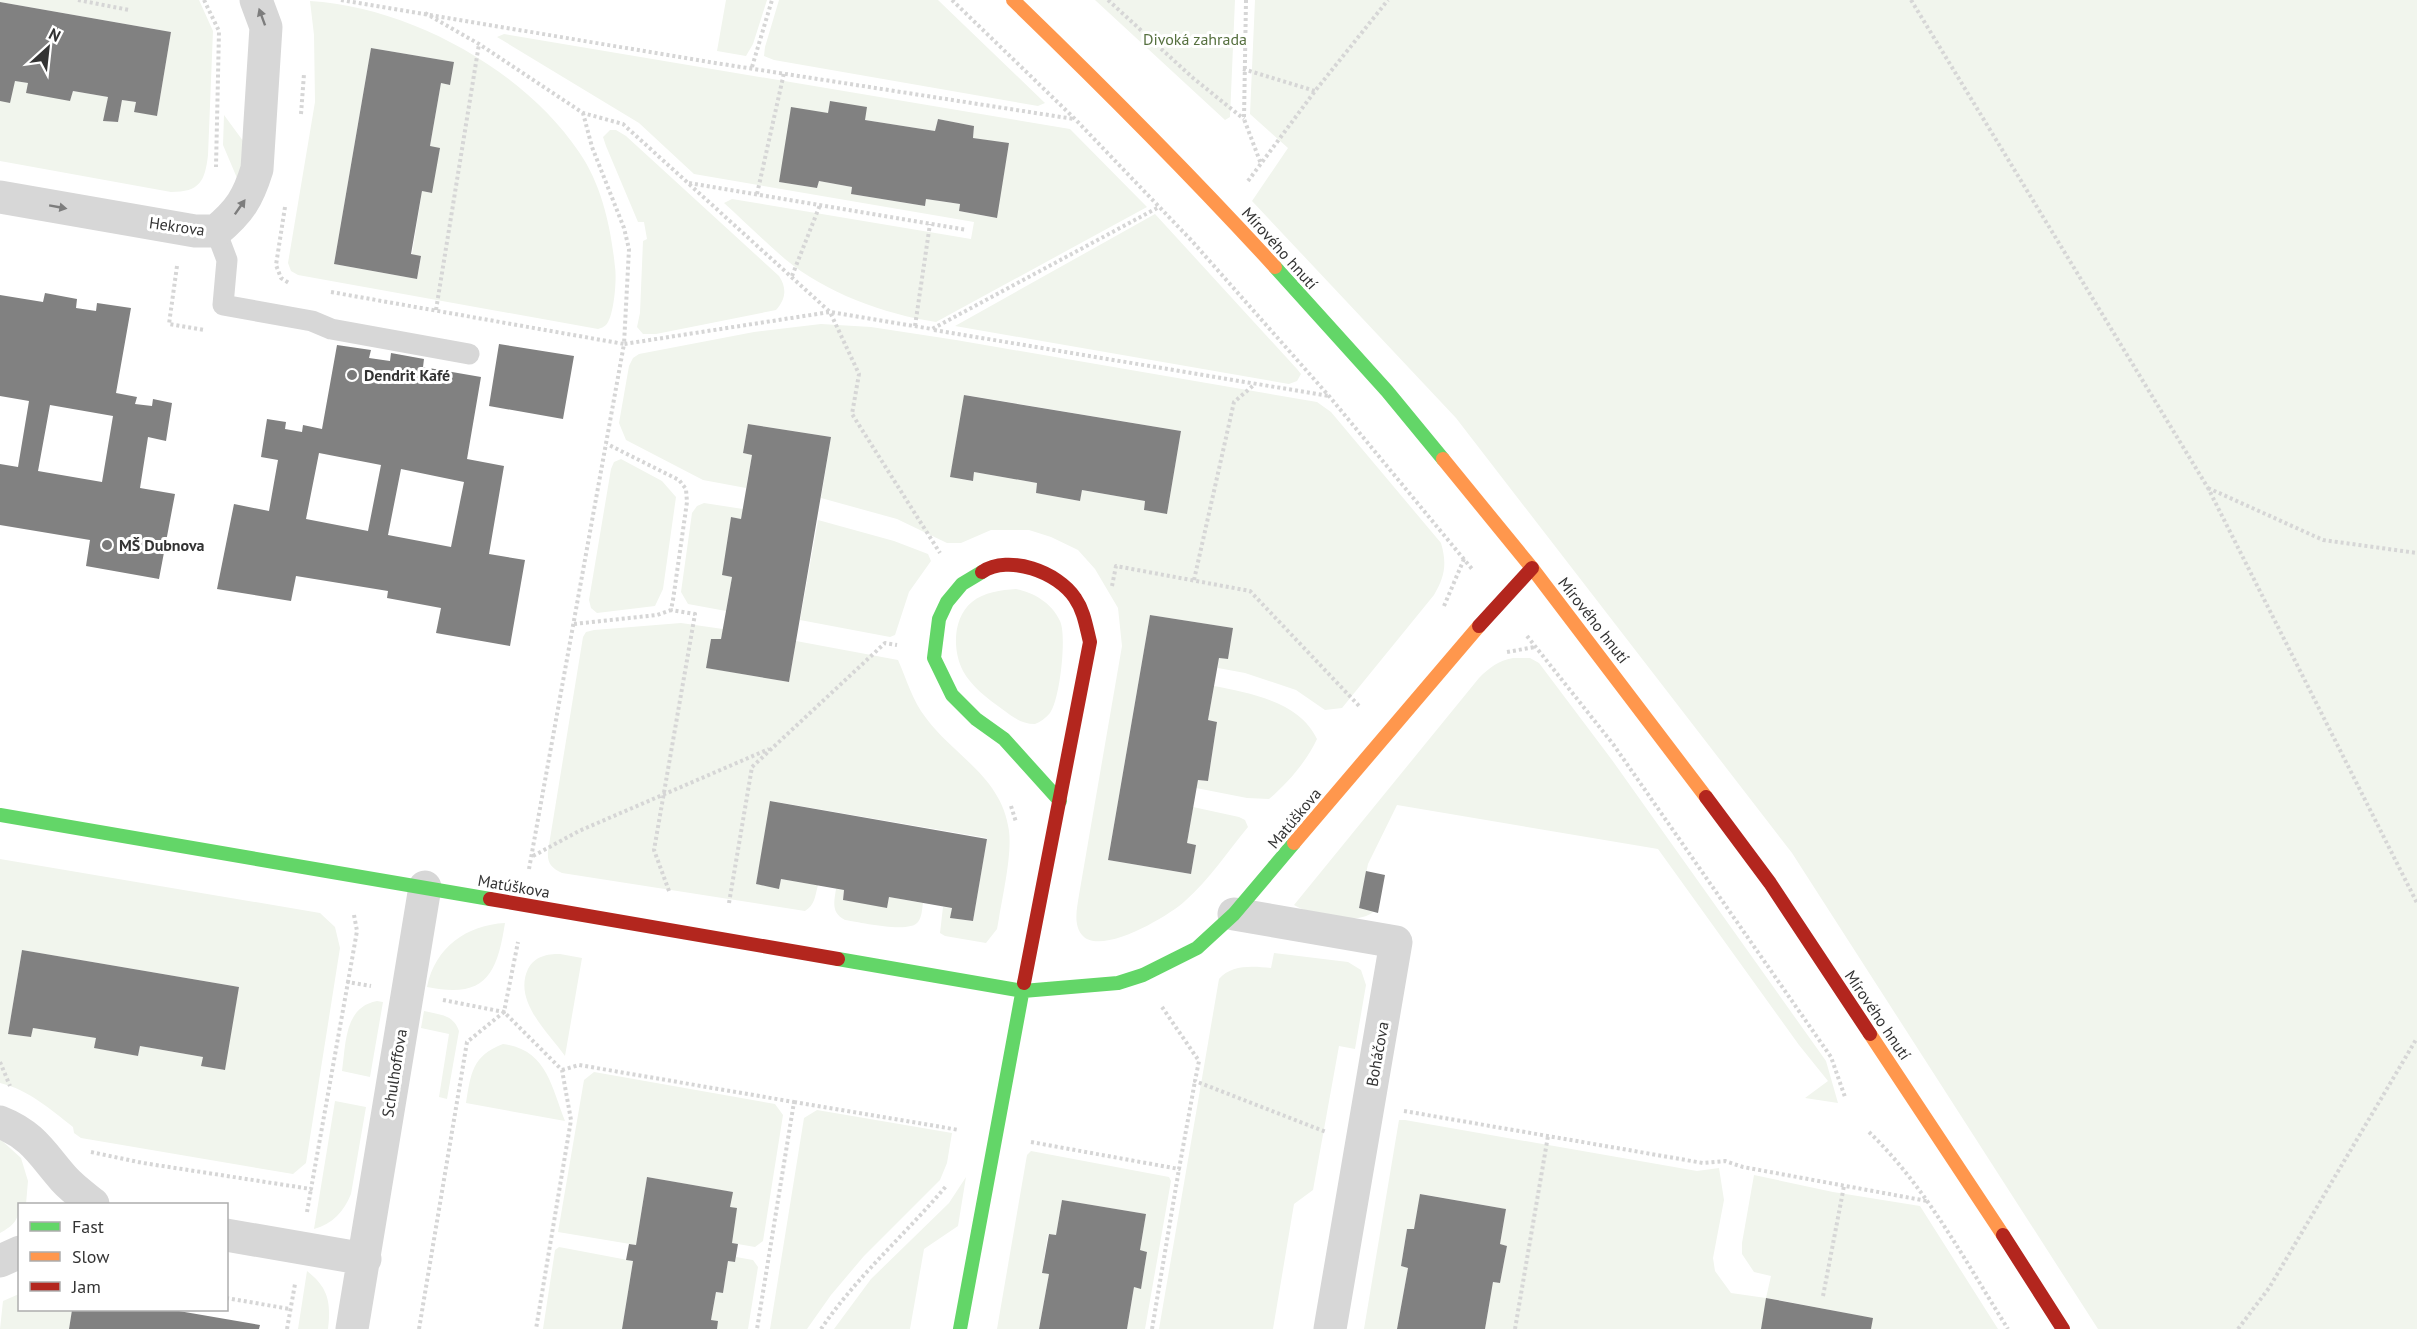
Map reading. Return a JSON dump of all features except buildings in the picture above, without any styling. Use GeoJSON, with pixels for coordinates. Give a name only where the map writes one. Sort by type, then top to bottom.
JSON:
{"type":"FeatureCollection","features":[{"type":"Feature","properties":{"kind":"street","name":"Hekrova"},"geometry":{"type":"LineString","coordinates":[[0,197],[195,231],[216,231],[243,206],[257,169],[266,27],[256,0]]}},
{"type":"Feature","properties":{"kind":"street","name":"Mírového hnutí"},"geometry":{"type":"LineString","coordinates":[[1013,0],[1102,86],[1222,209],[1387,391],[1532,568],[1622,684],[1770,883],[1924,1114],[2063,1329]]}},
{"type":"Feature","properties":{"kind":"street"},"geometry":{"type":"LineString","coordinates":[[960,1329],[1023,991],[1060,801],[1090,642],[1083,612],[1073,595],[1039,570],[1013,564],[986,568],[962,584],[947,602],[939,619],[934,658],[952,695],[976,718],[1004,739],[1060,801]]}},
{"type":"Feature","properties":{"kind":"street","name":"Matúškova"},"geometry":{"type":"LineString","coordinates":[[0,815],[1023,991],[1118,983],[1143,975],[1197,948],[1233,914],[1500,601],[1532,568]]}},
{"type":"Feature","properties":{"kind":"street","name":"Schulhoffova"},"geometry":{"type":"LineString","coordinates":[[352,1329],[425,887]]}},
{"type":"Feature","properties":{"kind":"street","name":"Boháčova"},"geometry":{"type":"LineString","coordinates":[[1233,914],[1396,942],[1330,1329]]}},
{"type":"Feature","properties":{"kind":"street"},"geometry":{"type":"LineString","coordinates":[[0,1122],[14,1128],[41,1149],[64,1180],[92,1203]]}},
{"type":"Feature","properties":{"kind":"street"},"geometry":{"type":"LineString","coordinates":[[228,1235],[365,1259]]}},
{"type":"Feature","properties":{"kind":"street"},"geometry":{"type":"LineString","coordinates":[[0,1261],[18,1253]]}},
{"type":"Feature","properties":{"kind":"lane"},"geometry":{"type":"LineString","coordinates":[[216,231],[227,260],[223,305],[312,321],[331,329],[469,354]]}},
{"type":"Feature","properties":{"kind":"path"},"geometry":{"type":"LineString","coordinates":[[78,0],[103,2],[129,10]]}},
{"type":"Feature","properties":{"kind":"path"},"geometry":{"type":"LineString","coordinates":[[204,0],[219,31],[216,170]]}},
{"type":"Feature","properties":{"kind":"path"},"geometry":{"type":"LineString","coordinates":[[341,0],[1075,119]]}},
{"type":"Feature","properties":{"kind":"path"},"geometry":{"type":"LineString","coordinates":[[752,67],[772,0]]}},
{"type":"Feature","properties":{"kind":"path"},"geometry":{"type":"LineString","coordinates":[[952,0],[1075,119],[1159,207],[1329,396],[1472,569]]}},
{"type":"Feature","properties":{"kind":"path"},"geometry":{"type":"LineString","coordinates":[[1108,0],[1193,78],[1244,119]]}},
{"type":"Feature","properties":{"kind":"path"},"geometry":{"type":"LineString","coordinates":[[1246,0],[1243,69],[1244,119],[1261,164]]}},
{"type":"Feature","properties":{"kind":"path"},"geometry":{"type":"LineString","coordinates":[[1247,182],[1315,91],[1389,0]]}},
{"type":"Feature","properties":{"kind":"path"},"geometry":{"type":"LineString","coordinates":[[1911,0],[2208,489],[2417,903]]}},
{"type":"Feature","properties":{"kind":"path"},"geometry":{"type":"LineString","coordinates":[[425,13],[479,44],[583,112],[623,124],[830,312],[860,374],[852,414],[944,559]]}},
{"type":"Feature","properties":{"kind":"path"},"geometry":{"type":"LineString","coordinates":[[436,310],[479,44]]}},
{"type":"Feature","properties":{"kind":"path"},"geometry":{"type":"LineString","coordinates":[[300,121],[304,66]]}},
{"type":"Feature","properties":{"kind":"path"},"geometry":{"type":"LineString","coordinates":[[1243,69],[1315,91]]}},
{"type":"Feature","properties":{"kind":"path"},"geometry":{"type":"LineString","coordinates":[[757,194],[784,73]]}},
{"type":"Feature","properties":{"kind":"path"},"geometry":{"type":"LineString","coordinates":[[528,876],[624,344],[629,249],[624,228],[592,147],[583,112]]}},
{"type":"Feature","properties":{"kind":"path"},"geometry":{"type":"LineString","coordinates":[[688,183],[967,230]]}},
{"type":"Feature","properties":{"kind":"path"},"geometry":{"type":"LineString","coordinates":[[287,196],[276,266],[281,278],[294,286]]}},
{"type":"Feature","properties":{"kind":"path"},"geometry":{"type":"LineString","coordinates":[[792,276],[820,205]]}},
{"type":"Feature","properties":{"kind":"path"},"geometry":{"type":"LineString","coordinates":[[932,329],[1159,207]]}},
{"type":"Feature","properties":{"kind":"path"},"geometry":{"type":"LineString","coordinates":[[915,326],[930,224]]}},
{"type":"Feature","properties":{"kind":"path"},"geometry":{"type":"LineString","coordinates":[[172,261],[178,266],[169,324],[213,332]]}},
{"type":"Feature","properties":{"kind":"path"},"geometry":{"type":"LineString","coordinates":[[326,292],[624,344],[830,312],[1329,396]]}},
{"type":"Feature","properties":{"kind":"path"},"geometry":{"type":"LineString","coordinates":[[1194,580],[1234,402],[1256,383]]}},
{"type":"Feature","properties":{"kind":"path"},"geometry":{"type":"LineString","coordinates":[[607,444],[679,480],[686,489],[687,502],[671,610]]}},
{"type":"Feature","properties":{"kind":"path"},"geometry":{"type":"LineString","coordinates":[[2208,489],[2323,540],[2417,553]]}},
{"type":"Feature","properties":{"kind":"path"},"geometry":{"type":"LineString","coordinates":[[1444,606],[1464,559]]}},
{"type":"Feature","properties":{"kind":"path"},"geometry":{"type":"LineString","coordinates":[[1111,593],[1116,566],[1250,591],[1360,708]]}},
{"type":"Feature","properties":{"kind":"path"},"geometry":{"type":"LineString","coordinates":[[574,624],[657,615],[671,610],[695,614],[654,850],[673,900]]}},
{"type":"Feature","properties":{"kind":"path"},"geometry":{"type":"LineString","coordinates":[[1527,636],[1613,744],[1831,1057],[1845,1097]]}},
{"type":"Feature","properties":{"kind":"path"},"geometry":{"type":"LineString","coordinates":[[728,909],[752,767],[885,644],[904,646]]}},
{"type":"Feature","properties":{"kind":"path"},"geometry":{"type":"LineString","coordinates":[[1353,717],[1368,699]]}},
{"type":"Feature","properties":{"kind":"path"},"geometry":{"type":"LineString","coordinates":[[532,856],[579,831],[772,747]]}},
{"type":"Feature","properties":{"kind":"path"},"geometry":{"type":"LineString","coordinates":[[1143,975],[1199,1061],[1195,1081],[1334,1135]]}},
{"type":"Feature","properties":{"kind":"path"},"geometry":{"type":"LineString","coordinates":[[87,1151],[143,1163],[311,1189],[348,982]]}},
{"type":"Feature","properties":{"kind":"path"},"geometry":{"type":"LineString","coordinates":[[419,1329],[467,1042],[504,1012],[562,1070],[571,1120],[536,1329]]}},
{"type":"Feature","properties":{"kind":"path"},"geometry":{"type":"LineString","coordinates":[[2238,1329],[2269,1288],[2417,1038]]}},
{"type":"Feature","properties":{"kind":"path"},"geometry":{"type":"LineString","coordinates":[[0,1062],[11,1088]]}},
{"type":"Feature","properties":{"kind":"path"},"geometry":{"type":"LineString","coordinates":[[562,1070],[579,1065],[794,1102],[757,1329]]}},
{"type":"Feature","properties":{"kind":"path"},"geometry":{"type":"LineString","coordinates":[[1368,1105],[1703,1163],[1725,1161],[1743,1167],[1928,1201]]}},
{"type":"Feature","properties":{"kind":"path"},"geometry":{"type":"LineString","coordinates":[[1869,1132],[1892,1154],[1928,1201],[2008,1329]]}},
{"type":"Feature","properties":{"kind":"path"},"geometry":{"type":"LineString","coordinates":[[1515,1329],[1548,1136]]}},
{"type":"Feature","properties":{"kind":"path"},"geometry":{"type":"LineString","coordinates":[[1152,1329],[1179,1169]]}},
{"type":"Feature","properties":{"kind":"path"},"geometry":{"type":"LineString","coordinates":[[821,1329],[840,1300],[949,1183]]}},
{"type":"Feature","properties":{"kind":"path"},"geometry":{"type":"LineString","coordinates":[[1823,1296],[1844,1186]]}},
{"type":"Feature","properties":{"kind":"path"},"geometry":{"type":"LineString","coordinates":[[228,1298],[290,1309]]}},
{"type":"Feature","properties":{"kind":"green space"},"geometry":{"type":"Polygon","coordinates":[[[0,0],[199,0],[213,31],[208,155],[205,172],[199,183],[189,190],[171,192],[0,161],[0,101],[15,81],[28,83],[70,101],[73,91],[108,97],[104,121],[118,122],[122,100],[136,102],[134,111],[157,116],[171,32],[0,2],[0,0]]]}},
{"type":"Feature","properties":{"kind":"green space"},"geometry":{"type":"Polygon","coordinates":[[[726,0],[767,0],[753,44],[746,56],[717,51],[726,0]]]}},
{"type":"Feature","properties":{"kind":"green space"},"geometry":{"type":"Polygon","coordinates":[[[779,0],[938,0],[1045,103],[1038,106],[774,60],[764,56],[779,0]]]}},
{"type":"Feature","properties":{"kind":"green space","name":"Divoká zahrada"},"geometry":{"type":"Polygon","coordinates":[[[1095,0],[1235,0],[1230,117],[1225,120],[1095,0]]]}},
{"type":"Feature","properties":{"kind":"green space"},"geometry":{"type":"Polygon","coordinates":[[[1255,0],[2417,0],[2417,1329],[2098,1329],[1792,853],[1456,418],[1252,201],[1288,148],[1250,114],[1255,0]]]}},
{"type":"Feature","properties":{"kind":"green space"},"geometry":{"type":"Polygon","coordinates":[[[310,1],[348,6],[386,15],[461,48],[495,69],[527,94],[555,122],[579,152],[594,178],[604,207],[616,273],[613,306],[606,325],[598,329],[298,275],[291,271],[288,263],[315,102],[314,35],[310,1]],[[371,48],[334,264],[417,279],[421,257],[412,254],[422,191],[431,193],[430,146],[441,83],[450,85],[454,62],[371,48]]]}},
{"type":"Feature","properties":{"kind":"green space"},"geometry":{"type":"Polygon","coordinates":[[[504,34],[1070,129],[1147,207],[936,322],[896,314],[837,292],[801,271],[724,203],[732,199],[971,239],[974,222],[694,174],[639,123],[497,37],[504,34]],[[830,101],[828,113],[779,182],[817,188],[819,181],[852,187],[851,194],[925,206],[926,199],[960,204],[959,211],[996,218],[1009,144],[973,138],[974,126],[938,119],[935,131],[865,120],[830,101]]]}},
{"type":"Feature","properties":{"kind":"green space"},"geometry":{"type":"Polygon","coordinates":[[[224,115],[249,149],[237,178],[223,145],[224,115]]]}},
{"type":"Feature","properties":{"kind":"green space"},"geometry":{"type":"Polygon","coordinates":[[[610,130],[616,130],[626,136],[779,276],[784,293],[782,302],[776,310],[656,334],[643,334],[637,327],[640,313],[643,241],[647,239],[644,222],[638,222],[606,146],[603,137],[610,130]]]}},
{"type":"Feature","properties":{"kind":"green space"},"geometry":{"type":"Polygon","coordinates":[[[1155,214],[1297,369],[1301,374],[1297,381],[1289,384],[955,326],[1155,214]]]}},
{"type":"Feature","properties":{"kind":"green space"},"geometry":{"type":"Polygon","coordinates":[[[821,324],[871,327],[1317,402],[1331,412],[1441,543],[1444,570],[1441,582],[1434,595],[1342,708],[1325,710],[1296,690],[1245,673],[1218,668],[1219,658],[1228,659],[1233,628],[1150,615],[1108,860],[1191,874],[1196,845],[1187,843],[1193,807],[1239,817],[1245,820],[1248,827],[1202,884],[1177,908],[1150,924],[1118,938],[1103,941],[1091,940],[1079,931],[1077,910],[1122,646],[1118,608],[1095,569],[1078,550],[1051,537],[1029,530],[991,530],[961,543],[947,543],[897,519],[821,498],[831,437],[748,424],[743,453],[752,455],[746,488],[703,480],[626,440],[619,423],[629,366],[633,358],[639,354],[754,332],[821,324]],[[965,395],[950,477],[972,481],[974,472],[1037,483],[1036,493],[1080,501],[1082,490],[1145,501],[1144,510],[1167,514],[1181,431],[965,395]]]}},
{"type":"Feature","properties":{"kind":"green space"},"geometry":{"type":"Polygon","coordinates":[[[621,459],[662,481],[676,497],[663,589],[655,606],[597,613],[591,608],[589,600],[611,469],[614,462],[621,459]]]}},
{"type":"Feature","properties":{"kind":"green space"},"geometry":{"type":"Polygon","coordinates":[[[704,503],[743,509],[741,519],[731,517],[723,575],[732,577],[726,611],[688,604],[681,592],[692,513],[697,506],[704,503]]]}},
{"type":"Feature","properties":{"kind":"green space"},"geometry":{"type":"Polygon","coordinates":[[[818,520],[894,541],[928,554],[931,561],[909,592],[895,635],[890,637],[800,620],[818,520]]]}},
{"type":"Feature","properties":{"kind":"green space"},"geometry":{"type":"Polygon","coordinates":[[[1016,589],[1029,593],[1047,604],[1056,614],[1062,628],[1063,653],[1054,706],[1043,720],[1035,724],[1017,720],[980,692],[963,671],[957,653],[956,634],[966,608],[987,594],[1016,589]]]}},
{"type":"Feature","properties":{"kind":"green space"},"geometry":{"type":"Polygon","coordinates":[[[681,623],[723,629],[721,639],[711,639],[707,668],[789,682],[796,641],[898,660],[921,711],[938,732],[987,782],[1005,812],[1010,840],[1007,874],[997,929],[986,943],[945,936],[940,933],[943,907],[952,908],[950,918],[973,921],[987,838],[771,801],[756,884],[779,888],[781,879],[818,885],[813,903],[805,911],[562,873],[552,867],[548,859],[548,851],[583,637],[586,632],[594,630],[681,623]]]}},
{"type":"Feature","properties":{"kind":"green space"},"geometry":{"type":"Polygon","coordinates":[[[1513,658],[1530,658],[1539,663],[1612,760],[1826,1061],[1838,1103],[1805,1098],[1828,1081],[1799,1045],[1658,849],[1397,805],[1368,864],[1359,908],[1373,912],[1366,916],[1345,919],[1311,912],[1294,905],[1479,678],[1494,665],[1513,658]]]}},
{"type":"Feature","properties":{"kind":"green space"},"geometry":{"type":"Polygon","coordinates":[[[1214,686],[1273,701],[1299,716],[1317,739],[1296,772],[1269,799],[1247,798],[1196,788],[1198,780],[1208,781],[1217,722],[1208,720],[1214,686]]]}},
{"type":"Feature","properties":{"kind":"green space"},"geometry":{"type":"Polygon","coordinates":[[[0,859],[320,913],[335,927],[340,948],[306,1163],[293,1174],[81,1138],[74,1133],[73,1127],[39,1101],[20,1090],[0,1083],[0,859]],[[22,950],[8,1034],[31,1037],[33,1028],[96,1038],[95,1048],[138,1056],[140,1046],[203,1057],[201,1066],[224,1070],[239,987],[22,950]]]}},
{"type":"Feature","properties":{"kind":"green space"},"geometry":{"type":"Polygon","coordinates":[[[836,889],[844,890],[843,900],[887,907],[889,897],[923,903],[920,918],[913,925],[905,927],[845,920],[835,911],[836,889]]]}},
{"type":"Feature","properties":{"kind":"green space"},"geometry":{"type":"Polygon","coordinates":[[[505,923],[498,957],[485,979],[475,986],[463,989],[447,990],[427,987],[437,960],[455,941],[478,928],[505,923]]]}},
{"type":"Feature","properties":{"kind":"green space"},"geometry":{"type":"Polygon","coordinates":[[[1274,953],[1348,962],[1361,970],[1366,985],[1355,1049],[1339,1046],[1313,1190],[1294,1204],[1273,1329],[1159,1329],[1219,979],[1236,968],[1271,968],[1274,953]]]}},
{"type":"Feature","properties":{"kind":"green space"},"geometry":{"type":"Polygon","coordinates":[[[560,954],[582,958],[565,1056],[534,1016],[525,993],[528,969],[534,961],[560,954]]]}},
{"type":"Feature","properties":{"kind":"green space"},"geometry":{"type":"Polygon","coordinates":[[[377,1001],[383,1002],[370,1077],[342,1071],[346,1039],[352,1019],[366,1005],[377,1001]]]}},
{"type":"Feature","properties":{"kind":"green space"},"geometry":{"type":"Polygon","coordinates":[[[424,1011],[450,1018],[459,1031],[447,1099],[439,1097],[449,1034],[421,1028],[424,1011]]]}},
{"type":"Feature","properties":{"kind":"green space"},"geometry":{"type":"Polygon","coordinates":[[[503,1044],[518,1048],[538,1062],[551,1083],[565,1121],[466,1103],[472,1074],[479,1060],[503,1044]]]}},
{"type":"Feature","properties":{"kind":"green space"},"geometry":{"type":"Polygon","coordinates":[[[594,1072],[775,1104],[783,1115],[763,1241],[755,1247],[732,1243],[730,1207],[732,1192],[647,1177],[636,1245],[558,1232],[584,1080],[594,1072]]]}},
{"type":"Feature","properties":{"kind":"green space"},"geometry":{"type":"Polygon","coordinates":[[[335,1101],[366,1107],[351,1194],[337,1216],[327,1224],[314,1229],[335,1101]]]}},
{"type":"Feature","properties":{"kind":"green space"},"geometry":{"type":"Polygon","coordinates":[[[817,1110],[952,1133],[947,1163],[940,1180],[864,1256],[831,1295],[807,1329],[770,1329],[804,1118],[817,1110]]]}},
{"type":"Feature","properties":{"kind":"green space"},"geometry":{"type":"Polygon","coordinates":[[[1399,1120],[1697,1171],[1719,1168],[1724,1200],[1713,1258],[1715,1271],[1731,1293],[1766,1298],[1771,1276],[1754,1272],[1742,1254],[1754,1175],[1833,1192],[1920,1206],[1998,1329],[1871,1329],[1872,1318],[1767,1298],[1761,1329],[1485,1329],[1493,1282],[1500,1283],[1507,1246],[1500,1244],[1506,1209],[1421,1194],[1414,1229],[1407,1229],[1401,1266],[1408,1268],[1397,1329],[1364,1329],[1399,1120]]]}},
{"type":"Feature","properties":{"kind":"green space"},"geometry":{"type":"Polygon","coordinates":[[[0,1139],[21,1158],[28,1181],[26,1203],[18,1203],[15,1222],[0,1233],[0,1139]]]}},
{"type":"Feature","properties":{"kind":"green space"},"geometry":{"type":"Polygon","coordinates":[[[1031,1151],[1169,1177],[1171,1181],[1145,1329],[1127,1329],[1134,1287],[1141,1288],[1147,1252],[1140,1250],[1146,1214],[1062,1200],[1056,1235],[1048,1234],[1042,1273],[1049,1274],[1039,1329],[997,1329],[1027,1155],[1031,1151]]]}},
{"type":"Feature","properties":{"kind":"green space"},"geometry":{"type":"Polygon","coordinates":[[[966,1177],[958,1226],[924,1249],[910,1329],[834,1329],[871,1279],[949,1203],[966,1177]]]}},
{"type":"Feature","properties":{"kind":"green space"},"geometry":{"type":"Polygon","coordinates":[[[559,1247],[633,1261],[622,1329],[543,1329],[555,1250],[559,1247]]]}},
{"type":"Feature","properties":{"kind":"green space"},"geometry":{"type":"Polygon","coordinates":[[[736,1257],[753,1260],[758,1267],[748,1329],[717,1329],[711,1320],[716,1292],[723,1293],[728,1261],[735,1262],[736,1257]]]}},
{"type":"Feature","properties":{"kind":"green space"},"geometry":{"type":"Polygon","coordinates":[[[307,1271],[320,1284],[327,1297],[328,1329],[298,1329],[307,1271]]]}},
{"type":"Feature","properties":{"kind":"green space"},"geometry":{"type":"Polygon","coordinates":[[[18,1294],[18,1311],[72,1311],[69,1329],[0,1329],[3,1301],[18,1294]]]}},
{"type":"Feature","properties":{"kind":"traffic: fast"},"geometry":{"type":"LineString","coordinates":[[1275,267],[1387,391],[1443,459]]}},
{"type":"Feature","properties":{"kind":"traffic: fast"},"geometry":{"type":"LineString","coordinates":[[982,572],[962,584],[947,602],[939,619],[934,658],[952,695],[976,719],[1004,739],[1060,801]]}},
{"type":"Feature","properties":{"kind":"traffic: fast"},"geometry":{"type":"LineString","coordinates":[[0,815],[490,899]]}},
{"type":"Feature","properties":{"kind":"traffic: fast"},"geometry":{"type":"LineString","coordinates":[[838,959],[1023,991],[1118,983],[1143,975],[1197,948],[1234,914],[1294,843]]}},
{"type":"Feature","properties":{"kind":"traffic: fast"},"geometry":{"type":"LineString","coordinates":[[960,1329],[1024,983]]}},
{"type":"Feature","properties":{"kind":"traffic: slow"},"geometry":{"type":"LineString","coordinates":[[1013,0],[1146,132],[1275,267]]}},
{"type":"Feature","properties":{"kind":"traffic: slow"},"geometry":{"type":"LineString","coordinates":[[1443,459],[1532,568],[1706,797]]}},
{"type":"Feature","properties":{"kind":"traffic: slow"},"geometry":{"type":"LineString","coordinates":[[1294,843],[1479,626]]}},
{"type":"Feature","properties":{"kind":"traffic: slow"},"geometry":{"type":"LineString","coordinates":[[1870,1034],[2003,1235]]}},
{"type":"Feature","properties":{"kind":"traffic: jam"},"geometry":{"type":"LineString","coordinates":[[982,572],[993,567],[1019,565],[1032,568],[1057,580],[1078,603],[1090,642],[1024,983]]}},
{"type":"Feature","properties":{"kind":"traffic: jam"},"geometry":{"type":"LineString","coordinates":[[1479,626],[1532,568]]}},
{"type":"Feature","properties":{"kind":"traffic: jam"},"geometry":{"type":"LineString","coordinates":[[1706,797],[1770,883],[1870,1034]]}},
{"type":"Feature","properties":{"kind":"traffic: jam"},"geometry":{"type":"LineString","coordinates":[[490,899],[838,959]]}},
{"type":"Feature","properties":{"kind":"traffic: jam"},"geometry":{"type":"LineString","coordinates":[[2003,1235],[2063,1329]]}},
{"type":"Feature","properties":{"kind":"place","name":"Dendrit Kafé"},"geometry":{"type":"Point","coordinates":[352,375]}},
{"type":"Feature","properties":{"kind":"place","name":"MŠ Dubnova"},"geometry":{"type":"Point","coordinates":[107,545]}}]}
